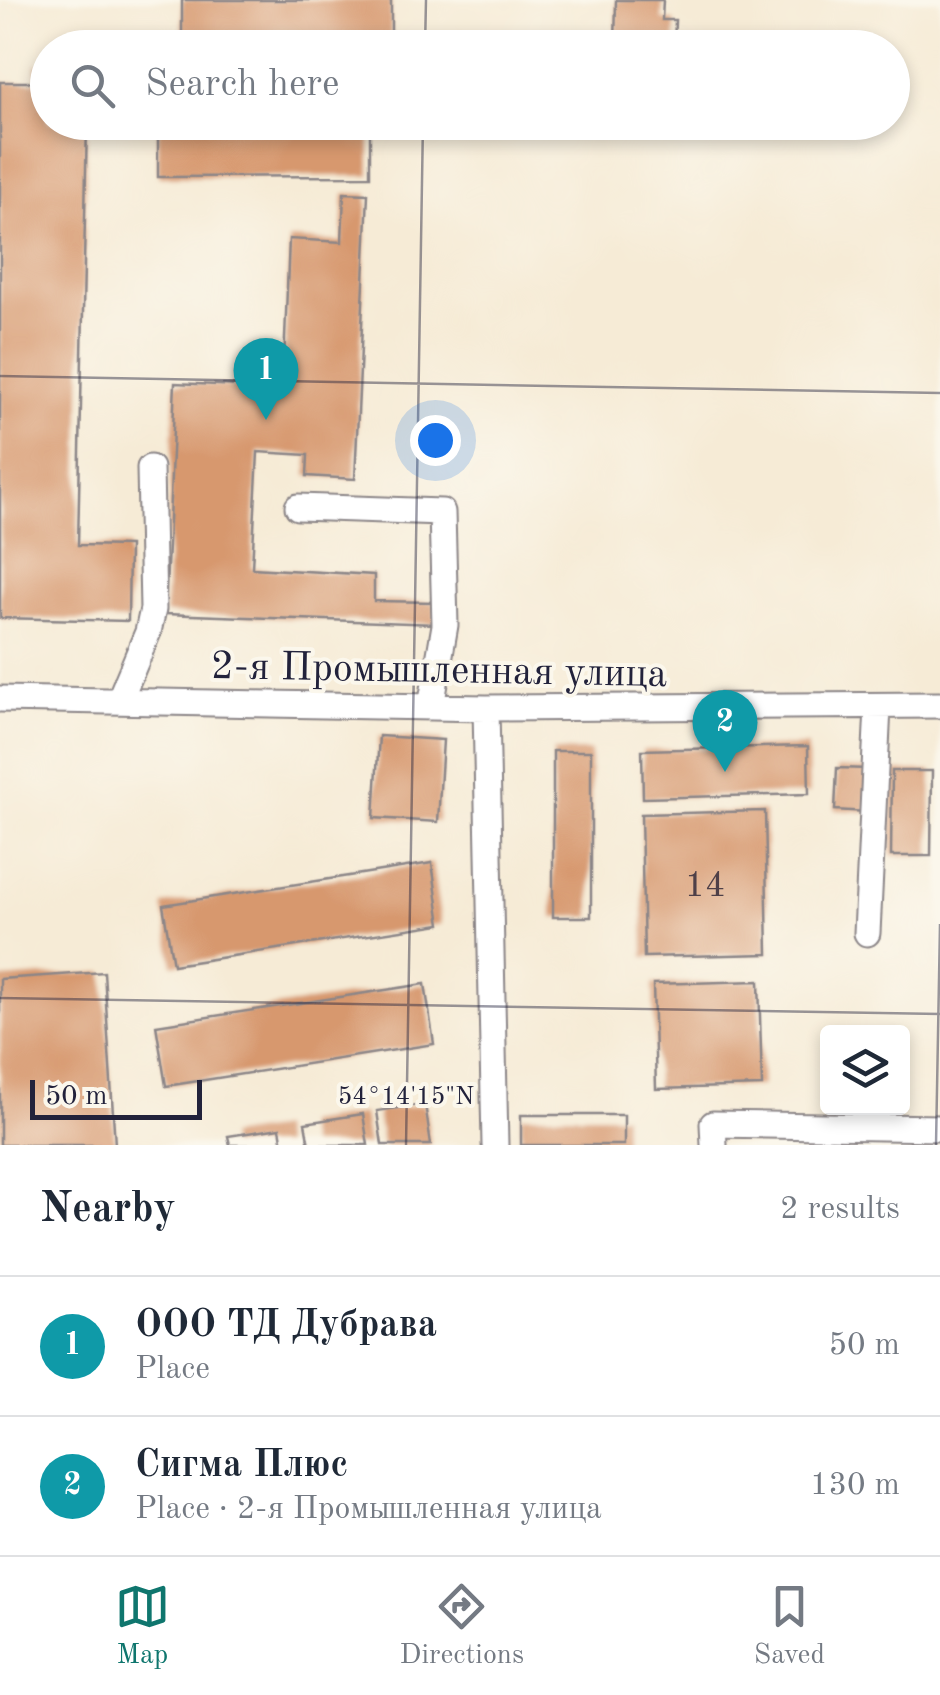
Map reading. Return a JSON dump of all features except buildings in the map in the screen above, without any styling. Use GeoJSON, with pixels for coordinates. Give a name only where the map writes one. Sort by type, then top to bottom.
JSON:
{"type":"FeatureCollection","features":[{"type":"Feature","properties":{"kind":"street"},"geometry":{"type":"LineString","coordinates":[[119,701],[148,632],[153,608],[150,468]]}},
{"type":"Feature","properties":{"kind":"street"},"geometry":{"type":"LineString","coordinates":[[298,507],[442,512],[445,625],[431,707]]}},
{"type":"Feature","properties":{"kind":"street","name":"2-я Промышленная улица"},"geometry":{"type":"LineString","coordinates":[[0,699],[486,708],[940,705]]}},
{"type":"Feature","properties":{"kind":"street"},"geometry":{"type":"LineString","coordinates":[[867,933],[878,707]]}},
{"type":"Feature","properties":{"kind":"street"},"geometry":{"type":"LineString","coordinates":[[486,708],[495,1145]]}},
{"type":"Feature","properties":{"kind":"street"},"geometry":{"type":"LineString","coordinates":[[714,1145],[713,1124],[940,1128]]}},
{"type":"Feature","properties":{"kind":"place","name":"ООО ТД Дубрава"},"geometry":{"type":"Point","coordinates":[266,420]}},
{"type":"Feature","properties":{"kind":"place","name":"Сигма Плюс"},"geometry":{"type":"Point","coordinates":[725,772]}}]}
